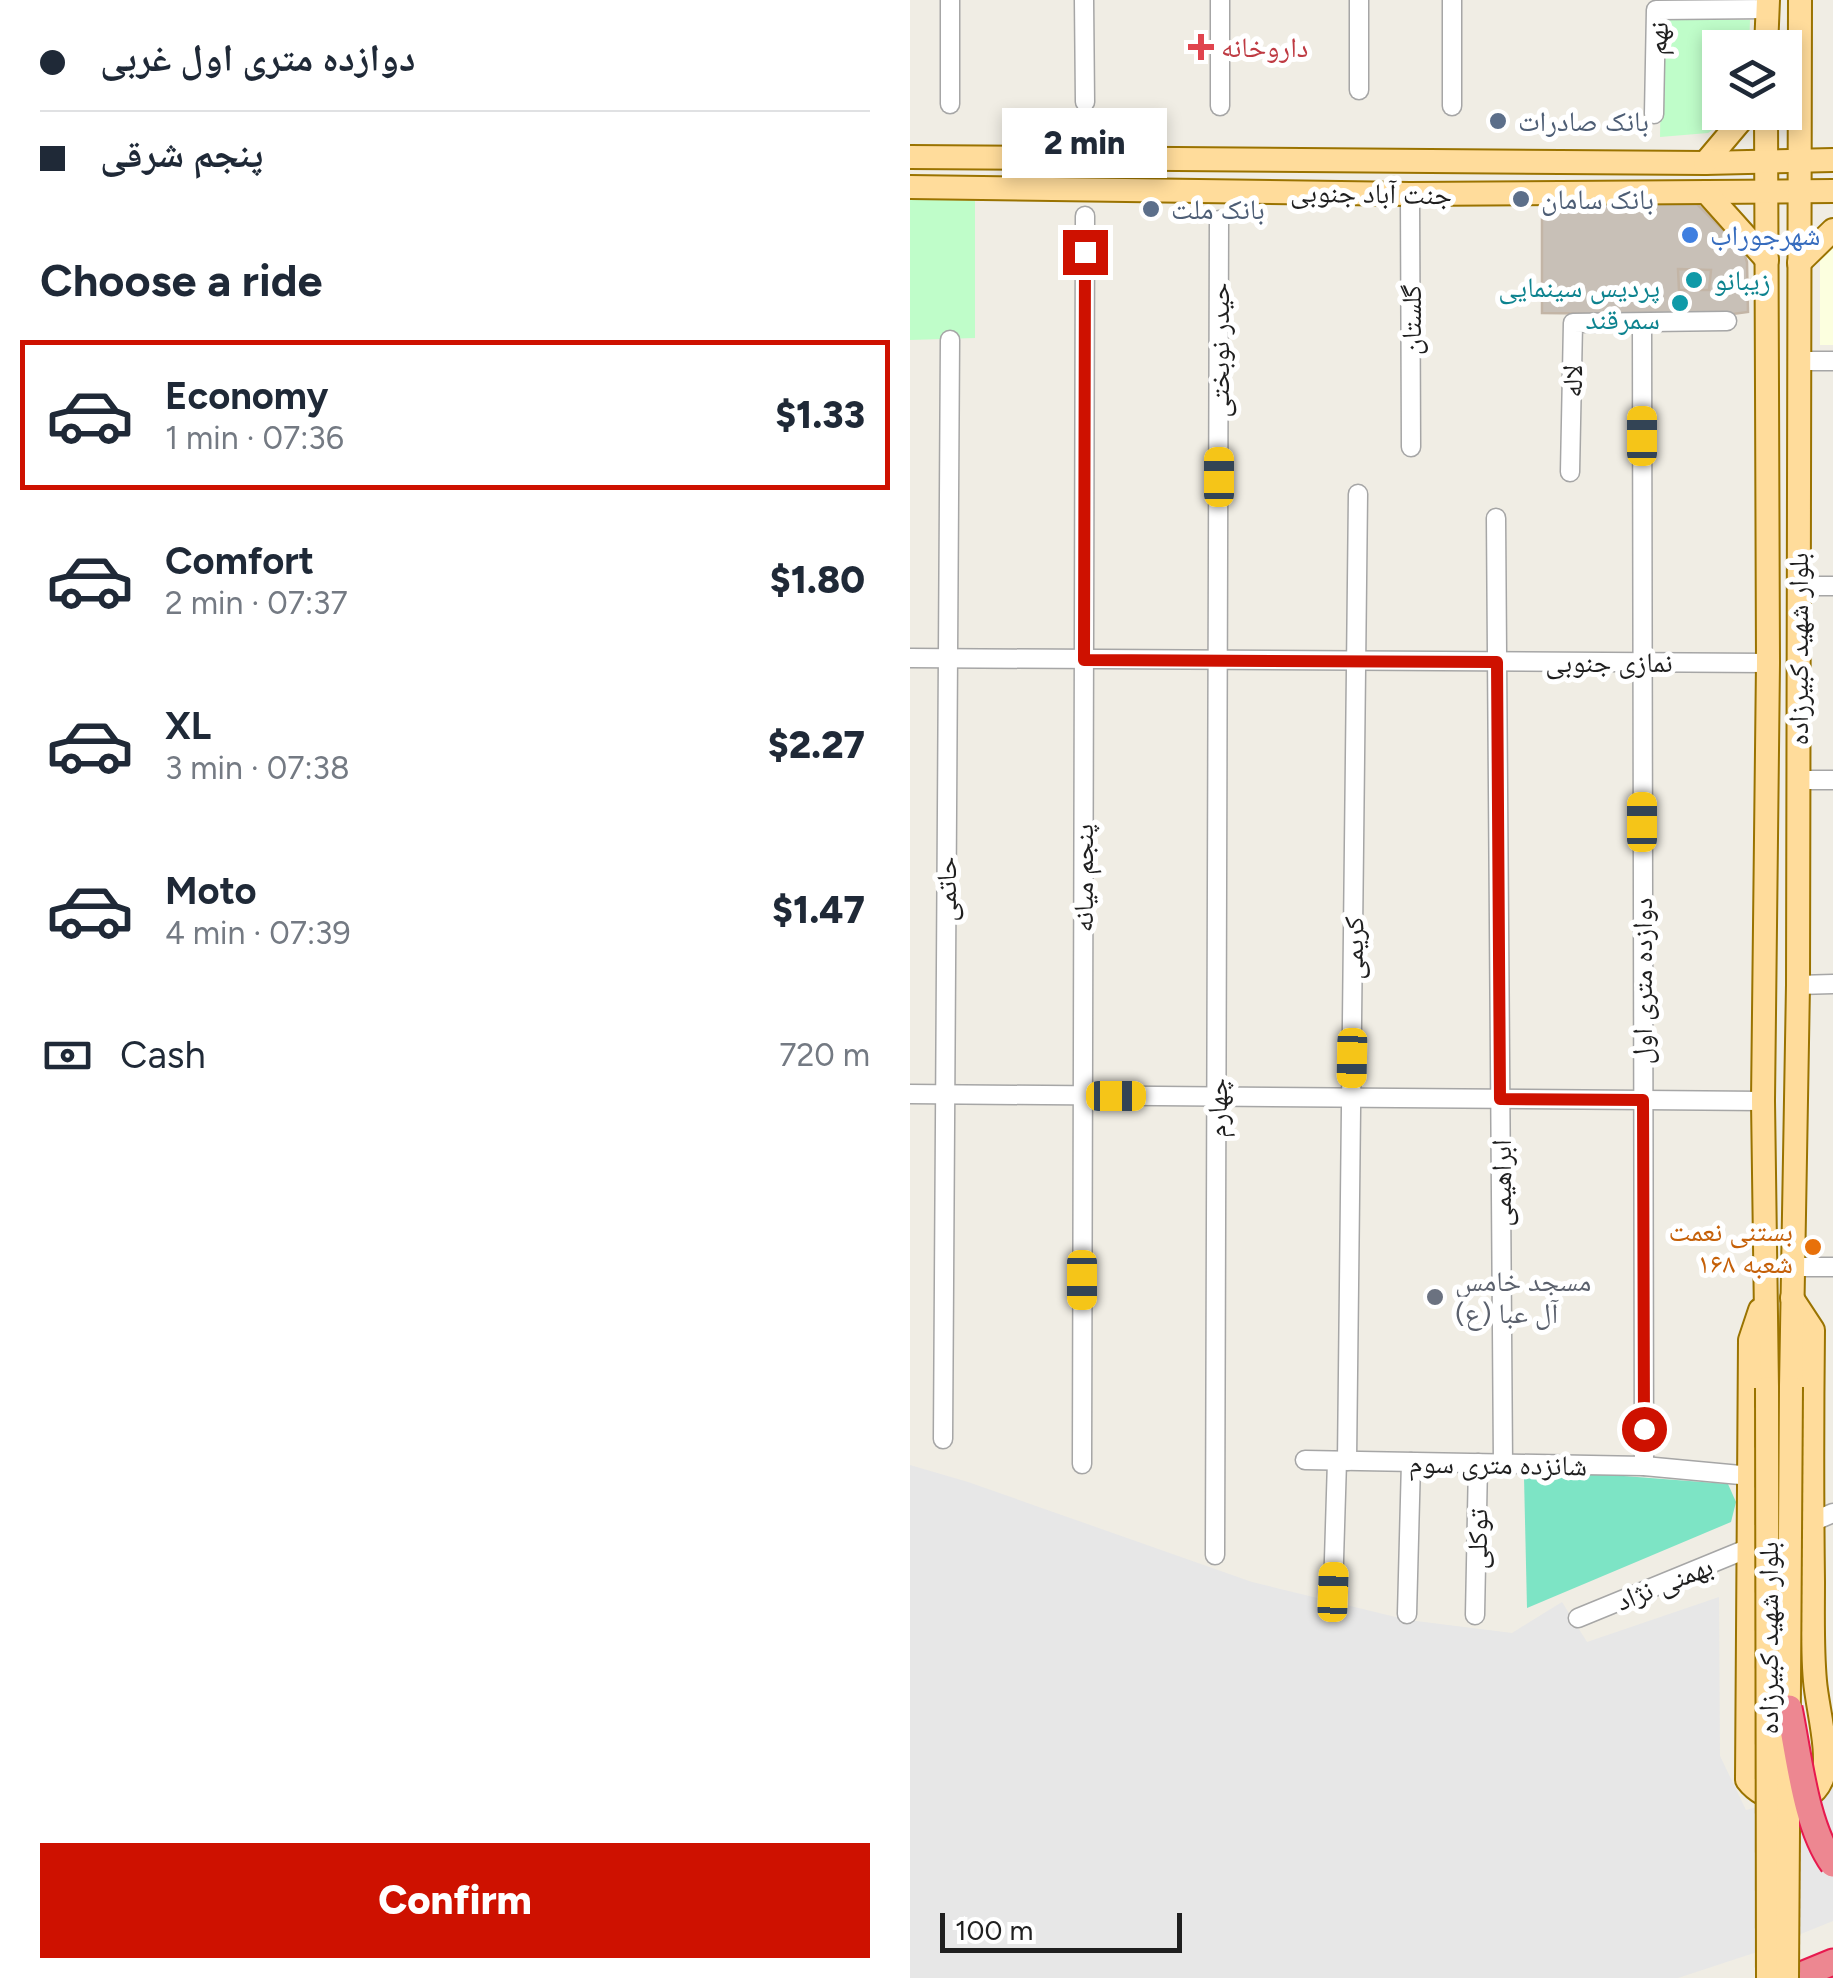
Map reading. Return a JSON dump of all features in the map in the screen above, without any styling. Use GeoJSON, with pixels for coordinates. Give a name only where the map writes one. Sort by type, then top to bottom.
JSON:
{"type":"FeatureCollection","features":[{"type":"Feature","properties":{"kind":"highway"},"geometry":{"type":"LineString","coordinates":[[1789,1708],[1812,1817],[1823,1850],[1833,1864]]}},
{"type":"Feature","properties":{"kind":"highway"},"geometry":{"type":"LineString","coordinates":[[1791,1978],[1833,1962]]}},
{"type":"Feature","properties":{"kind":"main road","name":"بلوار شهید کبیرزاده"},"geometry":{"type":"LineString","coordinates":[[1768,1978],[1779,1388],[1794,1268],[1800,0]]}},
{"type":"Feature","properties":{"kind":"main road"},"geometry":{"type":"LineString","coordinates":[[1767,30],[1768,4]]}},
{"type":"Feature","properties":{"kind":"main road"},"geometry":{"type":"LineString","coordinates":[[1705,162],[1733,130]]}},
{"type":"Feature","properties":{"kind":"main road","name":"بلوار شهید کبیرزاده"},"geometry":{"type":"LineString","coordinates":[[1767,130],[1765,1298],[1779,1388],[1789,1708],[1791,1978]]}},
{"type":"Feature","properties":{"kind":"main road","name":"جنت آباد جنوبی"},"geometry":{"type":"LineString","coordinates":[[910,157],[1833,160]]}},
{"type":"Feature","properties":{"kind":"main road","name":"جنت آباد جنوبی"},"geometry":{"type":"LineString","coordinates":[[910,186],[1410,194],[1833,191]]}},
{"type":"Feature","properties":{"kind":"main road"},"geometry":{"type":"LineString","coordinates":[[1706,192],[1767,260]]}},
{"type":"Feature","properties":{"kind":"main road"},"geometry":{"type":"LineString","coordinates":[[1800,264],[1833,230]]}},
{"type":"Feature","properties":{"kind":"main road","name":"بلوار شهید کبیرزاده"},"geometry":{"type":"LineString","coordinates":[[1765,1298],[1750,1340],[1747,1780],[1768,1799],[1797,1800],[1821,1783],[1825,1766],[1814,1677],[1822,1518],[1813,1330],[1792,1298]]}},
{"type":"Feature","properties":{"kind":"street"},"geometry":{"type":"LineString","coordinates":[[950,0],[950,104]]}},
{"type":"Feature","properties":{"kind":"street"},"geometry":{"type":"LineString","coordinates":[[1084,0],[1085,102]]}},
{"type":"Feature","properties":{"kind":"street"},"geometry":{"type":"LineString","coordinates":[[1220,0],[1220,106]]}},
{"type":"Feature","properties":{"kind":"street"},"geometry":{"type":"LineString","coordinates":[[1359,0],[1360,90]]}},
{"type":"Feature","properties":{"kind":"street"},"geometry":{"type":"LineString","coordinates":[[1452,0],[1452,106]]}},
{"type":"Feature","properties":{"kind":"street","name":"نهم"},"geometry":{"type":"LineString","coordinates":[[1654,114],[1656,10],[1768,4]]}},
{"type":"Feature","properties":{"kind":"street","name":"گلستان"},"geometry":{"type":"LineString","coordinates":[[1410,194],[1412,447]]}},
{"type":"Feature","properties":{"kind":"street","name":"پنجم میانه"},"geometry":{"type":"LineString","coordinates":[[1082,1464],[1086,216]]}},
{"type":"Feature","properties":{"kind":"street","name":"حیدر نوبختی"},"geometry":{"type":"LineString","coordinates":[[1219,220],[1219,660]]}},
{"type":"Feature","properties":{"kind":"street","name":"لاله"},"geometry":{"type":"LineString","coordinates":[[1570,472],[1573,323],[1727,321]]}},
{"type":"Feature","properties":{"kind":"street","name":"دوازده متری اول"},"geometry":{"type":"LineString","coordinates":[[1642,323],[1644,1466]]}},
{"type":"Feature","properties":{"kind":"street","name":"حاتمی"},"geometry":{"type":"LineString","coordinates":[[943,1438],[950,340]]}},
{"type":"Feature","properties":{"kind":"street"},"geometry":{"type":"LineString","coordinates":[[1799,361],[1833,361]]}},
{"type":"Feature","properties":{"kind":"street","name":"کریمی"},"geometry":{"type":"LineString","coordinates":[[1333,1592],[1342,1461],[1351,1098],[1358,494]]}},
{"type":"Feature","properties":{"kind":"street","name":"ابراهیمی"},"geometry":{"type":"LineString","coordinates":[[1496,518],[1503,1464]]}},
{"type":"Feature","properties":{"kind":"street"},"geometry":{"type":"LineString","coordinates":[[1798,586],[1833,586]]}},
{"type":"Feature","properties":{"kind":"street","name":"نمازی جنوبی"},"geometry":{"type":"LineString","coordinates":[[910,658],[1768,663]]}},
{"type":"Feature","properties":{"kind":"street","name":"چهارم"},"geometry":{"type":"LineString","coordinates":[[1215,1555],[1219,660]]}},
{"type":"Feature","properties":{"kind":"street"},"geometry":{"type":"LineString","coordinates":[[1798,780],[1833,780]]}},
{"type":"Feature","properties":{"kind":"street"},"geometry":{"type":"LineString","coordinates":[[1798,985],[1833,984]]}},
{"type":"Feature","properties":{"kind":"street"},"geometry":{"type":"LineString","coordinates":[[910,1094],[1764,1101]]}},
{"type":"Feature","properties":{"kind":"street"},"geometry":{"type":"LineString","coordinates":[[1794,1268],[1833,1267]]}},
{"type":"Feature","properties":{"kind":"street","name":"شانزده متری سوم"},"geometry":{"type":"LineString","coordinates":[[1305,1460],[1644,1466],[1751,1476]]}},
{"type":"Feature","properties":{"kind":"street"},"geometry":{"type":"LineString","coordinates":[[1406,1614],[1411,1462]]}},
{"type":"Feature","properties":{"kind":"street","name":"توکلی"},"geometry":{"type":"LineString","coordinates":[[1475,1615],[1478,1463]]}},
{"type":"Feature","properties":{"kind":"street","name":"بهمنی نژاد"},"geometry":{"type":"LineString","coordinates":[[1578,1618],[1750,1548]]}},
{"type":"Feature","properties":{"kind":"shaded area"},"geometry":{"type":"Polygon","coordinates":[[[1833,247],[1833,345],[1820,345],[1820,260],[1833,247]]]}},
{"type":"Feature","properties":{"kind":"shaded area"},"geometry":{"type":"Polygon","coordinates":[[[910,1465],[1252,1582],[1408,1620],[1512,1633],[1562,1602],[1587,1642],[1719,1597],[1720,1756],[1746,1810],[1833,1785],[1833,1921],[1678,1978],[910,1978],[910,1465]]]}},
{"type":"Feature","properties":{"kind":"green space"},"geometry":{"type":"Polygon","coordinates":[[[1662,19],[1750,20],[1750,30],[1702,30],[1702,130],[1712,130],[1660,137],[1662,19]]]}},
{"type":"Feature","properties":{"kind":"green space"},"geometry":{"type":"Polygon","coordinates":[[[975,197],[975,338],[910,340],[910,198],[975,197]]]}},
{"type":"Feature","properties":{"kind":"green space"},"geometry":{"type":"Polygon","coordinates":[[[1585,1473],[1728,1484],[1736,1502],[1731,1522],[1527,1608],[1524,1477],[1585,1473]]]}},
{"type":"Feature","properties":{"kind":"building"},"geometry":{"type":"Polygon","coordinates":[[[1542,203],[1697,204],[1743,250],[1747,262],[1748,312],[1542,313],[1542,203]]]}},
{"type":"Feature","properties":{"kind":"building","name":"زیبانو"},"geometry":{"type":"Polygon","coordinates":[[[1678,269],[1711,270],[1709,290],[1679,290],[1678,269]]]}},
{"type":"Feature","properties":{"kind":"place","name":"داروخانه"},"geometry":{"type":"Point","coordinates":[1201,47]}},
{"type":"Feature","properties":{"kind":"place","name":"بانک صادرات"},"geometry":{"type":"Point","coordinates":[1498,121]}},
{"type":"Feature","properties":{"kind":"place","name":"بانک سامان"},"geometry":{"type":"Point","coordinates":[1521,199]}},
{"type":"Feature","properties":{"kind":"place","name":"بانک ملت"},"geometry":{"type":"Point","coordinates":[1151,209]}},
{"type":"Feature","properties":{"kind":"place","name":"شهرجوراب"},"geometry":{"type":"Point","coordinates":[1690,235]}},
{"type":"Feature","properties":{"kind":"place","name":"زیبانو"},"geometry":{"type":"Point","coordinates":[1694,280]}},
{"type":"Feature","properties":{"kind":"place","name":"پردیس سینمایی سمرقند"},"geometry":{"type":"Point","coordinates":[1680,303]}},
{"type":"Feature","properties":{"kind":"place","name":"بستنی نعمت شعبه ۱۶۸"},"geometry":{"type":"Point","coordinates":[1813,1247]}},
{"type":"Feature","properties":{"kind":"place","name":"مسجد خامس آل عبا (ع)"},"geometry":{"type":"Point","coordinates":[1435,1297]}},
{"type":"Feature","properties":{"kind":"route"},"geometry":{"type":"LineString","coordinates":[[1085,252],[1084,660],[1497,662],[1500,1099],[1643,1100],[1644,1429]]}}]}
